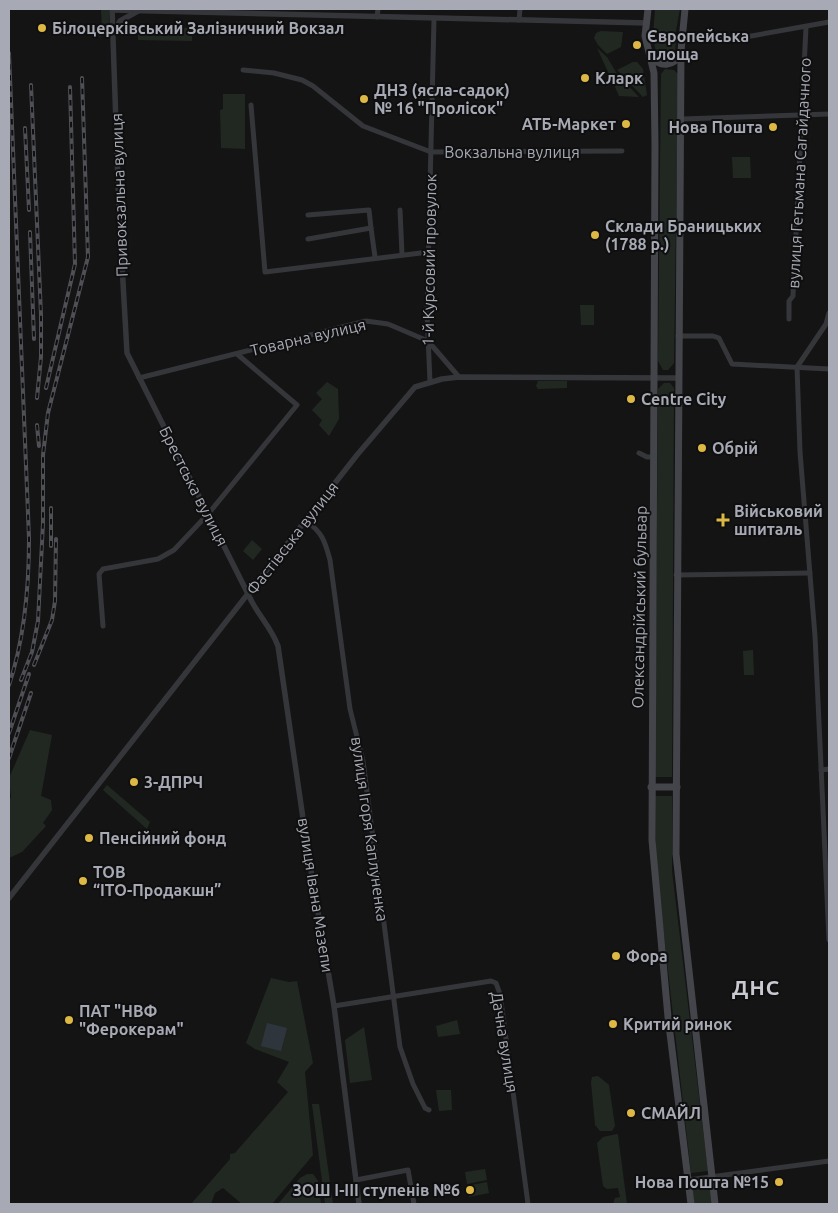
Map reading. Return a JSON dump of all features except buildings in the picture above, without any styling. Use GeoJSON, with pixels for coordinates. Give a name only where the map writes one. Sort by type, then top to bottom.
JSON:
{"type":"FeatureCollection","features":[{"type":"Feature","properties":{"kind":"main road","name":"Олександрійський бульвар"},"geometry":{"type":"LineString","coordinates":[[648,9],[645,36],[654,73],[655,145],[652,865],[691,1204]]}},
{"type":"Feature","properties":{"kind":"main road"},"geometry":{"type":"LineString","coordinates":[[685,9],[681,51],[682,119],[678,336],[676,576],[677,876],[715,1204]]}},
{"type":"Feature","properties":{"kind":"main road"},"geometry":{"type":"LineString","coordinates":[[650,56],[660,64],[668,65],[678,59],[681,51]]}},
{"type":"Feature","properties":{"kind":"main road"},"geometry":{"type":"LineString","coordinates":[[651,787],[677,787]]}},
{"type":"Feature","properties":{"kind":"street"},"geometry":{"type":"LineString","coordinates":[[112,9],[434,19],[647,23]]}},
{"type":"Feature","properties":{"kind":"street","name":"Привокзальна вулиця"},"geometry":{"type":"LineString","coordinates":[[112,9],[125,341],[127,353],[139,378]]}},
{"type":"Feature","properties":{"kind":"street"},"geometry":{"type":"LineString","coordinates":[[377,17],[378,9]]}},
{"type":"Feature","properties":{"kind":"street"},"geometry":{"type":"LineString","coordinates":[[520,9],[520,20]]}},
{"type":"Feature","properties":{"kind":"street"},"geometry":{"type":"LineString","coordinates":[[113,34],[120,21],[139,10]]}},
{"type":"Feature","properties":{"kind":"street","name":"1-й Курсовий провулок"},"geometry":{"type":"LineString","coordinates":[[430,382],[428,252],[434,19]]}},
{"type":"Feature","properties":{"kind":"street"},"geometry":{"type":"LineString","coordinates":[[682,34],[740,38],[829,22]]}},
{"type":"Feature","properties":{"kind":"street","name":"вулиця Гетьмана Сагайдачного"},"geometry":{"type":"LineString","coordinates":[[789,319],[789,301],[793,296],[806,27]]}},
{"type":"Feature","properties":{"kind":"street","name":"Вокзальна вулиця"},"geometry":{"type":"LineString","coordinates":[[243,70],[274,73],[302,80],[313,86],[363,126],[431,152],[622,151]]}},
{"type":"Feature","properties":{"kind":"street"},"geometry":{"type":"LineString","coordinates":[[251,104],[264,272],[428,252]]}},
{"type":"Feature","properties":{"kind":"street"},"geometry":{"type":"LineString","coordinates":[[682,119],[829,114]]}},
{"type":"Feature","properties":{"kind":"street"},"geometry":{"type":"LineString","coordinates":[[308,215],[369,210],[375,257]]}},
{"type":"Feature","properties":{"kind":"street"},"geometry":{"type":"LineString","coordinates":[[400,210],[402,254]]}},
{"type":"Feature","properties":{"kind":"street"},"geometry":{"type":"LineString","coordinates":[[308,239],[371,228]]}},
{"type":"Feature","properties":{"kind":"street"},"geometry":{"type":"LineString","coordinates":[[829,313],[828,324],[797,367],[800,452],[810,574],[829,940]]}},
{"type":"Feature","properties":{"kind":"street","name":"Товарна вулиця"},"geometry":{"type":"LineString","coordinates":[[139,378],[366,321],[388,324],[428,341],[459,377]]}},
{"type":"Feature","properties":{"kind":"street"},"geometry":{"type":"LineString","coordinates":[[678,336],[713,336],[719,338],[732,364],[829,369]]}},
{"type":"Feature","properties":{"kind":"street"},"geometry":{"type":"LineString","coordinates":[[103,626],[99,574],[103,569],[158,559],[174,550],[209,513],[297,405],[237,354]]}},
{"type":"Feature","properties":{"kind":"street","name":"Фастівська вулиця"},"geometry":{"type":"LineString","coordinates":[[9,898],[403,399],[415,388],[430,382],[459,377],[678,378]]}},
{"type":"Feature","properties":{"kind":"street","name":"Брестська вулиця"},"geometry":{"type":"LineString","coordinates":[[139,378],[209,513],[248,594]]}},
{"type":"Feature","properties":{"kind":"street"},"geometry":{"type":"LineString","coordinates":[[639,453],[647,457],[654,457]]}},
{"type":"Feature","properties":{"kind":"street","name":"вулиця Ігоря Каплуненка"},"geometry":{"type":"LineString","coordinates":[[306,521],[318,530],[324,538],[330,560],[350,709],[363,760],[400,1047],[413,1084],[425,1108],[429,1110]]}},
{"type":"Feature","properties":{"kind":"street"},"geometry":{"type":"LineString","coordinates":[[676,576],[810,574]]}},
{"type":"Feature","properties":{"kind":"street","name":"вулиця Івана Мазепи"},"geometry":{"type":"LineString","coordinates":[[248,594],[259,615],[273,631],[278,646],[308,853],[334,1006],[359,1204]]}},
{"type":"Feature","properties":{"kind":"street"},"geometry":{"type":"LineString","coordinates":[[821,770],[829,769]]}},
{"type":"Feature","properties":{"kind":"street","name":"Дачна вулиця"},"geometry":{"type":"LineString","coordinates":[[334,1006],[491,981],[496,983],[500,994],[528,1204]]}},
{"type":"Feature","properties":{"kind":"street"},"geometry":{"type":"LineString","coordinates":[[688,1180],[829,1161]]}},
{"type":"Feature","properties":{"kind":"street"},"geometry":{"type":"LineString","coordinates":[[356,1180],[408,1170],[414,1204]]}},
{"type":"Feature","properties":{"kind":"shaded area"},"geometry":{"type":"Polygon","coordinates":[[[101,9],[109,9],[109,33],[100,37],[96,34],[102,29],[101,9]]]}},
{"type":"Feature","properties":{"kind":"shaded area"},"geometry":{"type":"Polygon","coordinates":[[[655,9],[680,9],[675,36],[653,36],[655,9]]]}},
{"type":"Feature","properties":{"kind":"shaded area"},"geometry":{"type":"Polygon","coordinates":[[[138,27],[192,28],[192,41],[138,40],[138,27]]]}},
{"type":"Feature","properties":{"kind":"shaded area"},"geometry":{"type":"Polygon","coordinates":[[[601,31],[623,32],[621,47],[607,54],[594,38],[596,33],[601,31]]]}},
{"type":"Feature","properties":{"kind":"shaded area"},"geometry":{"type":"Polygon","coordinates":[[[654,41],[676,41],[675,55],[668,59],[659,56],[654,41]]]}},
{"type":"Feature","properties":{"kind":"shaded area"},"geometry":{"type":"Polygon","coordinates":[[[597,48],[607,57],[617,74],[613,83],[597,48]]]}},
{"type":"Feature","properties":{"kind":"shaded area"},"geometry":{"type":"Polygon","coordinates":[[[637,62],[643,69],[647,95],[643,97],[617,70],[637,62]]]}},
{"type":"Feature","properties":{"kind":"shaded area"},"geometry":{"type":"Polygon","coordinates":[[[665,69],[674,70],[678,74],[674,363],[668,370],[663,370],[658,361],[661,74],[665,69]]]}},
{"type":"Feature","properties":{"kind":"shaded area"},"geometry":{"type":"Polygon","coordinates":[[[619,76],[639,97],[619,96],[615,87],[619,76]]]}},
{"type":"Feature","properties":{"kind":"shaded area"},"geometry":{"type":"Polygon","coordinates":[[[223,94],[245,94],[245,149],[221,148],[220,110],[223,109],[223,94]]]}},
{"type":"Feature","properties":{"kind":"shaded area"},"geometry":{"type":"Polygon","coordinates":[[[732,157],[750,157],[751,178],[733,178],[732,157]]]}},
{"type":"Feature","properties":{"kind":"shaded area"},"geometry":{"type":"Polygon","coordinates":[[[580,305],[594,305],[594,325],[581,325],[580,305]]]}},
{"type":"Feature","properties":{"kind":"shaded area"},"geometry":{"type":"Polygon","coordinates":[[[538,381],[567,381],[567,388],[538,389],[536,386],[538,381]]]}},
{"type":"Feature","properties":{"kind":"shaded area"},"geometry":{"type":"Polygon","coordinates":[[[327,382],[338,389],[339,419],[329,436],[319,425],[322,420],[312,410],[322,399],[316,393],[327,382]]]}},
{"type":"Feature","properties":{"kind":"shaded area"},"geometry":{"type":"Polygon","coordinates":[[[664,383],[670,383],[674,388],[672,777],[655,777],[658,389],[664,383]]]}},
{"type":"Feature","properties":{"kind":"shaded area"},"geometry":{"type":"Polygon","coordinates":[[[252,540],[262,549],[253,560],[243,551],[252,540]]]}},
{"type":"Feature","properties":{"kind":"shaded area"},"geometry":{"type":"Polygon","coordinates":[[[753,650],[754,675],[744,675],[743,651],[753,650]]]}},
{"type":"Feature","properties":{"kind":"shaded area"},"geometry":{"type":"Polygon","coordinates":[[[30,730],[52,735],[41,796],[51,800],[52,810],[43,823],[46,826],[22,852],[9,858],[9,801],[11,797],[9,778],[30,730]]]}},
{"type":"Feature","properties":{"kind":"shaded area"},"geometry":{"type":"Polygon","coordinates":[[[107,785],[150,822],[147,829],[103,790],[107,785]]]}},
{"type":"Feature","properties":{"kind":"shaded area"},"geometry":{"type":"Polygon","coordinates":[[[655,796],[672,796],[672,871],[708,1171],[691,1173],[656,865],[655,796]]]}},
{"type":"Feature","properties":{"kind":"shaded area"},"geometry":{"type":"Polygon","coordinates":[[[271,978],[289,982],[297,981],[313,1063],[305,1072],[313,1155],[272,1204],[242,1204],[223,1188],[215,1193],[211,1204],[191,1204],[230,1159],[230,1154],[235,1153],[288,1092],[277,1082],[289,1062],[255,1049],[246,1043],[271,978]]]}},
{"type":"Feature","properties":{"kind":"shaded area"},"geometry":{"type":"Polygon","coordinates":[[[457,1020],[460,1034],[438,1037],[436,1026],[457,1020]]]}},
{"type":"Feature","properties":{"kind":"shaded area"},"geometry":{"type":"Polygon","coordinates":[[[267,1023],[287,1028],[281,1051],[261,1046],[267,1023]]]}},
{"type":"Feature","properties":{"kind":"shaded area"},"geometry":{"type":"Polygon","coordinates":[[[364,1027],[372,1080],[350,1083],[345,1040],[364,1027]]]}},
{"type":"Feature","properties":{"kind":"shaded area"},"geometry":{"type":"Polygon","coordinates":[[[598,1076],[609,1085],[615,1126],[612,1131],[600,1131],[595,1125],[591,1082],[592,1077],[598,1076]]]}},
{"type":"Feature","properties":{"kind":"shaded area"},"geometry":{"type":"Polygon","coordinates":[[[436,1090],[451,1090],[452,1110],[439,1111],[436,1090]]]}},
{"type":"Feature","properties":{"kind":"shaded area"},"geometry":{"type":"Polygon","coordinates":[[[312,1104],[319,1104],[333,1204],[325,1204],[312,1104]]]}},
{"type":"Feature","properties":{"kind":"shaded area"},"geometry":{"type":"Polygon","coordinates":[[[617,1134],[627,1204],[613,1204],[615,1198],[620,1197],[618,1188],[607,1189],[603,1186],[597,1143],[603,1137],[617,1134]]]}},
{"type":"Feature","properties":{"kind":"shaded area"},"geometry":{"type":"Polygon","coordinates":[[[485,1169],[487,1180],[467,1184],[465,1172],[485,1169]]]}},
{"type":"Feature","properties":{"kind":"shaded area"},"geometry":{"type":"Polygon","coordinates":[[[307,1174],[313,1174],[318,1181],[321,1204],[278,1204],[300,1178],[307,1174]]]}},
{"type":"Feature","properties":{"kind":"shaded area"},"geometry":{"type":"Polygon","coordinates":[[[487,1182],[489,1193],[469,1197],[467,1186],[487,1182]]]}},
{"type":"Feature","properties":{"kind":"shaded area"},"geometry":{"type":"Polygon","coordinates":[[[710,1183],[712,1204],[694,1204],[692,1185],[710,1183]]]}},
{"type":"Feature","properties":{"kind":"railway"},"geometry":{"type":"LineString","coordinates":[[9,53],[29,538],[25,612],[19,649],[9,685]]}},
{"type":"Feature","properties":{"kind":"railway"},"geometry":{"type":"LineString","coordinates":[[21,680],[32,652],[38,621],[43,523],[43,455],[48,413],[88,257],[82,78]]}},
{"type":"Feature","properties":{"kind":"railway"},"geometry":{"type":"LineString","coordinates":[[31,85],[41,315],[41,357],[37,398]]}},
{"type":"Feature","properties":{"kind":"railway"},"geometry":{"type":"LineString","coordinates":[[46,388],[75,264],[70,87]]}},
{"type":"Feature","properties":{"kind":"railway"},"geometry":{"type":"LineString","coordinates":[[25,128],[29,210]]}},
{"type":"Feature","properties":{"kind":"railway"},"geometry":{"type":"LineString","coordinates":[[30,232],[34,339]]}},
{"type":"Feature","properties":{"kind":"railway"},"geometry":{"type":"LineString","coordinates":[[37,425],[39,446]]}},
{"type":"Feature","properties":{"kind":"railway"},"geometry":{"type":"LineString","coordinates":[[51,508],[51,546]]}},
{"type":"Feature","properties":{"kind":"railway"},"geometry":{"type":"LineString","coordinates":[[34,665],[52,620],[55,601],[56,539]]}},
{"type":"Feature","properties":{"kind":"railway"},"geometry":{"type":"LineString","coordinates":[[9,733],[29,674]]}},
{"type":"Feature","properties":{"kind":"railway"},"geometry":{"type":"LineString","coordinates":[[9,758],[31,693]]}},
{"type":"Feature","properties":{"kind":"place","name":"Білоцерківський Залізничний Вокзал"},"geometry":{"type":"Point","coordinates":[42,28]}},
{"type":"Feature","properties":{"kind":"place","name":"Європейська площа"},"geometry":{"type":"Point","coordinates":[637,45]}},
{"type":"Feature","properties":{"kind":"place","name":"Кларк"},"geometry":{"type":"Point","coordinates":[585,78]}},
{"type":"Feature","properties":{"kind":"place","name":"ДНЗ (ясла-садок) № 16 \"Пролісок\""},"geometry":{"type":"Point","coordinates":[364,99]}},
{"type":"Feature","properties":{"kind":"place","name":"АТБ-Маркет"},"geometry":{"type":"Point","coordinates":[626,124]}},
{"type":"Feature","properties":{"kind":"place","name":"Нова Пошта"},"geometry":{"type":"Point","coordinates":[773,127]}},
{"type":"Feature","properties":{"kind":"place","name":"Склади Браницьких (1788 р.)"},"geometry":{"type":"Point","coordinates":[595,235]}},
{"type":"Feature","properties":{"kind":"place","name":"Centre City"},"geometry":{"type":"Point","coordinates":[631,399]}},
{"type":"Feature","properties":{"kind":"place","name":"Обрій"},"geometry":{"type":"Point","coordinates":[702,448]}},
{"type":"Feature","properties":{"kind":"place","name":"Військовий шпиталь"},"geometry":{"type":"Point","coordinates":[723,520]}},
{"type":"Feature","properties":{"kind":"place","name":"3-ДПРЧ"},"geometry":{"type":"Point","coordinates":[134,782]}},
{"type":"Feature","properties":{"kind":"place","name":"Пенсійний фонд"},"geometry":{"type":"Point","coordinates":[89,838]}},
{"type":"Feature","properties":{"kind":"place","name":"ТОВ “ІТО-Продакшн”"},"geometry":{"type":"Point","coordinates":[83,881]}},
{"type":"Feature","properties":{"kind":"place","name":"Фора"},"geometry":{"type":"Point","coordinates":[616,956]}},
{"type":"Feature","properties":{"kind":"place","name":"ПАТ \"НВФ \"Ферокерам\""},"geometry":{"type":"Point","coordinates":[69,1020]}},
{"type":"Feature","properties":{"kind":"place","name":"Критий ринок"},"geometry":{"type":"Point","coordinates":[613,1024]}},
{"type":"Feature","properties":{"kind":"place","name":"СМАЙЛ"},"geometry":{"type":"Point","coordinates":[631,1113]}},
{"type":"Feature","properties":{"kind":"place","name":"Нова Пошта №15"},"geometry":{"type":"Point","coordinates":[779,1182]}},
{"type":"Feature","properties":{"kind":"place","name":"ЗОШ І-ІІІ ступенів №6"},"geometry":{"type":"Point","coordinates":[470,1190]}},
{"type":"Feature","properties":{"kind":"district","name":"ДНС"},"geometry":{"type":"Point","coordinates":[756,987]}}]}
